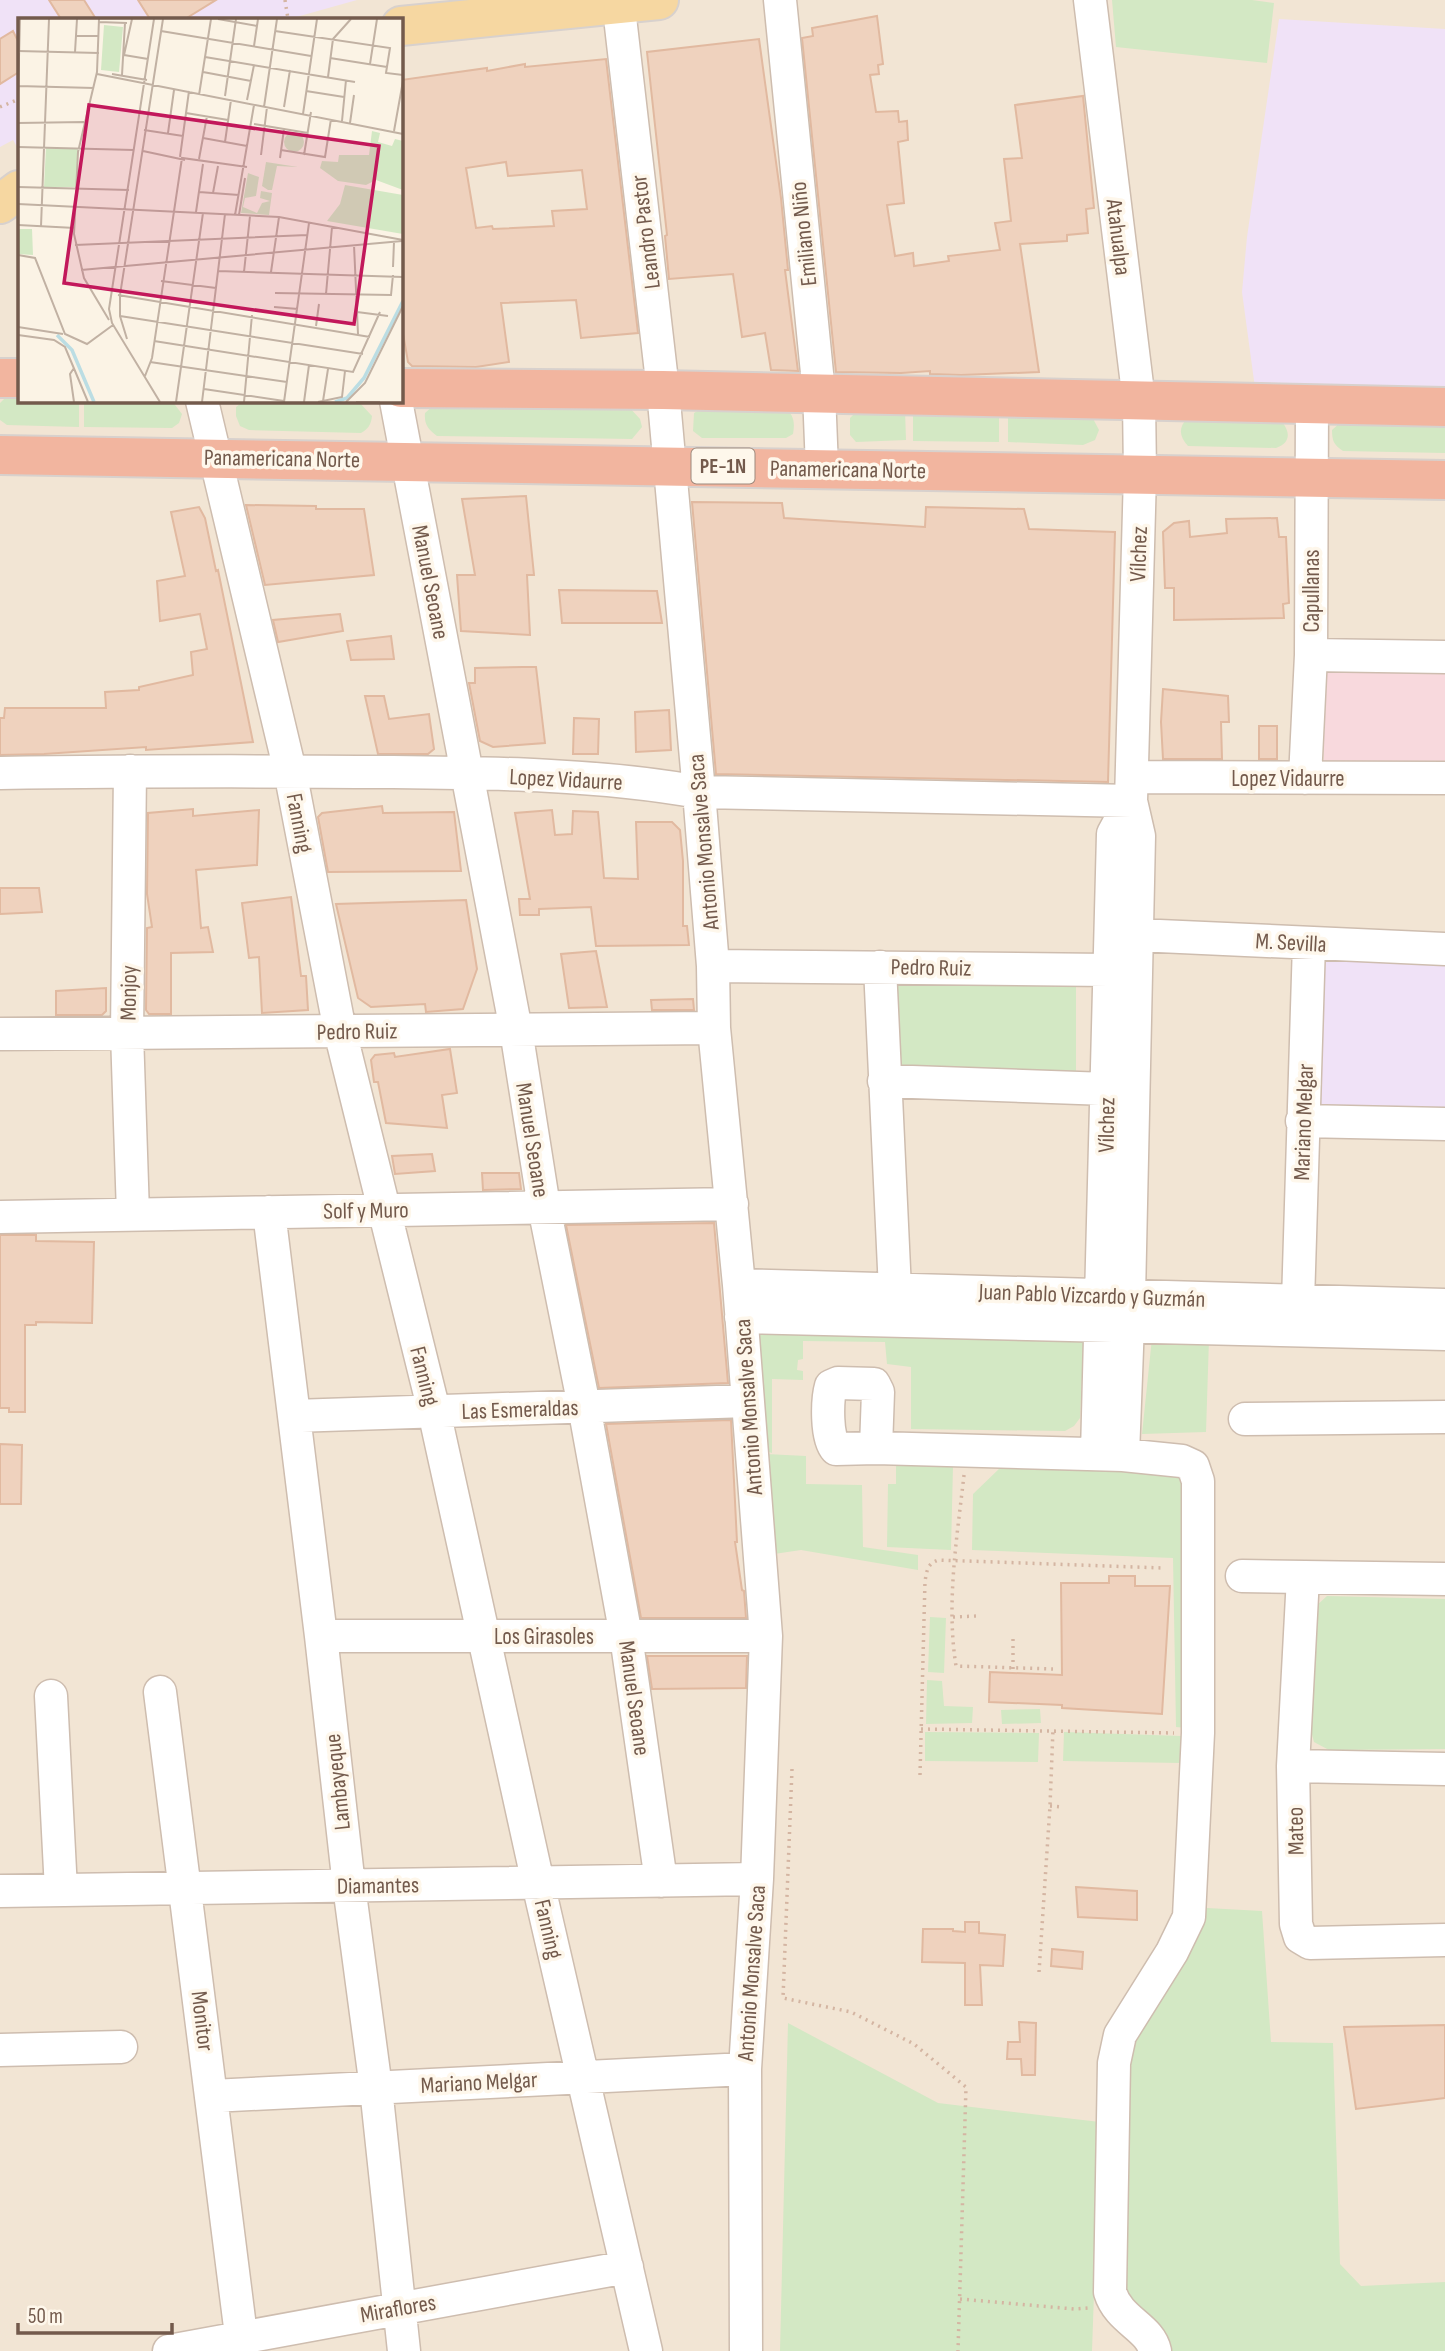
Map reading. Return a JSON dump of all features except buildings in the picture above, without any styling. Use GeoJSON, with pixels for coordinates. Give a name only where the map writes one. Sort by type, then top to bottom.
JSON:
{"type":"FeatureCollection","features":[{"type":"Feature","properties":{"kind":"highway"},"geometry":{"type":"LineString","coordinates":[[0,378],[18,378]]}},
{"type":"Feature","properties":{"kind":"highway"},"geometry":{"type":"LineString","coordinates":[[402,388],[663,390],[1445,407]]}},
{"type":"Feature","properties":{"kind":"highway","name":"Panamericana Norte"},"geometry":{"type":"LineString","coordinates":[[0,455],[1445,480]]}},
{"type":"Feature","properties":{"kind":"main road"},"geometry":{"type":"LineString","coordinates":[[402,26],[455,10],[659,0]]}},
{"type":"Feature","properties":{"kind":"main road"},"geometry":{"type":"LineString","coordinates":[[0,204],[18,191]]}},
{"type":"Feature","properties":{"kind":"street","name":"Emiliano Niño"},"geometry":{"type":"LineString","coordinates":[[780,0],[819,393],[822,468]]}},
{"type":"Feature","properties":{"kind":"street","name":"Atahualpa"},"geometry":{"type":"LineString","coordinates":[[1090,0],[1139,401],[1140,474]]}},
{"type":"Feature","properties":{"kind":"street","name":"Leandro Pastor"},"geometry":{"type":"LineString","coordinates":[[618,2],[670,465]]}},
{"type":"Feature","properties":{"kind":"street","name":"Fanning"},"geometry":{"type":"LineString","coordinates":[[202,402],[290,771],[340,1031],[434,1411],[538,1883],[646,2351]]}},
{"type":"Feature","properties":{"kind":"street","name":"Manuel Seoane"},"geometry":{"type":"LineString","coordinates":[[396,402],[516,1030],[544,1207],[626,1636],[661,1881]]}},
{"type":"Feature","properties":{"kind":"street","name":"Capullanas"},"geometry":{"type":"LineString","coordinates":[[1305,778],[1311,655],[1312,404]]}},
{"type":"Feature","properties":{"kind":"street","name":"Antonio Monsalve Saca"},"geometry":{"type":"LineString","coordinates":[[670,465],[699,792],[713,966],[714,1028],[739,1285],[766,1636],[757,1879],[745,2068],[746,2351]]}},
{"type":"Feature","properties":{"kind":"street","name":"Vílchez"},"geometry":{"type":"LineString","coordinates":[[1110,1454],[1137,935],[1139,836],[1131,789],[1140,474]]}},
{"type":"Feature","properties":{"kind":"street"},"geometry":{"type":"LineString","coordinates":[[1311,655],[1445,657]]}},
{"type":"Feature","properties":{"kind":"street","name":"Monjoy"},"geometry":{"type":"LineString","coordinates":[[130,771],[127,1033],[133,1214]]}},
{"type":"Feature","properties":{"kind":"street","name":"Lopez Vidaurre"},"geometry":{"type":"LineString","coordinates":[[0,773],[467,773],[652,783],[699,792],[1131,789],[1305,778],[1445,778]]}},
{"type":"Feature","properties":{"kind":"street","name":"Vílchez"},"geometry":{"type":"LineString","coordinates":[[1116,1310],[1107,1089],[1108,970],[1113,834],[1131,789]]}},
{"type":"Feature","properties":{"kind":"street","name":"M. Sevilla"},"geometry":{"type":"LineString","coordinates":[[1137,935],[1445,949]]}},
{"type":"Feature","properties":{"kind":"street","name":"Mariano Melgar"},"geometry":{"type":"LineString","coordinates":[[1298,1302],[1309,943]]}},
{"type":"Feature","properties":{"kind":"street","name":"Pedro Ruiz"},"geometry":{"type":"LineString","coordinates":[[713,966],[1108,970]]}},
{"type":"Feature","properties":{"kind":"street"},"geometry":{"type":"LineString","coordinates":[[880,967],[895,1290]]}},
{"type":"Feature","properties":{"kind":"street","name":"Pedro Ruiz"},"geometry":{"type":"LineString","coordinates":[[0,1034],[714,1028]]}},
{"type":"Feature","properties":{"kind":"street"},"geometry":{"type":"LineString","coordinates":[[884,1081],[1107,1089]]}},
{"type":"Feature","properties":{"kind":"street"},"geometry":{"type":"LineString","coordinates":[[1302,1121],[1445,1124]]}},
{"type":"Feature","properties":{"kind":"street","name":"Solf y Muro"},"geometry":{"type":"LineString","coordinates":[[0,1217],[732,1204]]}},
{"type":"Feature","properties":{"kind":"street","name":"Lambayeque"},"geometry":{"type":"LineString","coordinates":[[269,1212],[349,1886],[376,2088],[404,2351]]}},
{"type":"Feature","properties":{"kind":"street","name":"Juan Pablo Vizcardo y Guzmán"},"geometry":{"type":"LineString","coordinates":[[739,1285],[895,1290],[1116,1310],[1445,1334]]}},
{"type":"Feature","properties":{"kind":"street","name":"Juan Pablo Vizcardo y Guzmán"},"geometry":{"type":"LineString","coordinates":[[741,1317],[1116,1310],[1298,1302],[1445,1305]]}},
{"type":"Feature","properties":{"kind":"street","name":"Las Esmeraldas"},"geometry":{"type":"LineString","coordinates":[[294,1416],[747,1401]]}},
{"type":"Feature","properties":{"kind":"street"},"geometry":{"type":"LineString","coordinates":[[1245,1419],[1445,1418]]}},
{"type":"Feature","properties":{"kind":"street"},"geometry":{"type":"LineString","coordinates":[[876,1448],[1110,1454],[1182,1461],[1194,1466],[1198,1481],[1198,1734],[1189,1917],[1172,1952],[1120,2035],[1114,2063],[1110,2292],[1115,2307],[1153,2342],[1155,2351]]}},
{"type":"Feature","properties":{"kind":"street"},"geometry":{"type":"LineString","coordinates":[[1242,1576],[1445,1579]]}},
{"type":"Feature","properties":{"kind":"street","name":"Mateo"},"geometry":{"type":"LineString","coordinates":[[1303,1577],[1293,1766],[1296,1924],[1300,1937],[1310,1943],[1445,1940]]}},
{"type":"Feature","properties":{"kind":"street","name":"Los Girasoles"},"geometry":{"type":"LineString","coordinates":[[321,1636],[766,1636]]}},
{"type":"Feature","properties":{"kind":"street","name":"Monitor"},"geometry":{"type":"LineString","coordinates":[[160,1692],[243,2344]]}},
{"type":"Feature","properties":{"kind":"street"},"geometry":{"type":"LineString","coordinates":[[51,1696],[61,1890]]}},
{"type":"Feature","properties":{"kind":"street"},"geometry":{"type":"LineString","coordinates":[[1293,1766],[1445,1769]]}},
{"type":"Feature","properties":{"kind":"street","name":"Diamantes"},"geometry":{"type":"LineString","coordinates":[[0,1891],[757,1879]]}},
{"type":"Feature","properties":{"kind":"street"},"geometry":{"type":"LineString","coordinates":[[0,2050],[121,2047]]}},
{"type":"Feature","properties":{"kind":"street","name":"Mariano Melgar"},"geometry":{"type":"LineString","coordinates":[[212,2096],[745,2068]]}},
{"type":"Feature","properties":{"kind":"street","name":"Miraflores"},"geometry":{"type":"LineString","coordinates":[[169,2351],[243,2344],[400,2308],[627,2267]]}},
{"type":"Feature","properties":{"kind":"path"},"geometry":{"type":"LineString","coordinates":[[285,0],[288,18]]}},
{"type":"Feature","properties":{"kind":"path"},"geometry":{"type":"LineString","coordinates":[[0,107],[18,99]]}},
{"type":"Feature","properties":{"kind":"path"},"geometry":{"type":"LineString","coordinates":[[968,1450],[954,1562],[956,1666],[1053,1669]]}},
{"type":"Feature","properties":{"kind":"path"},"geometry":{"type":"LineString","coordinates":[[920,1775],[925,1581],[932,1562],[938,1560],[1163,1569]]}},
{"type":"Feature","properties":{"kind":"path"},"geometry":{"type":"LineString","coordinates":[[953,1617],[977,1616]]}},
{"type":"Feature","properties":{"kind":"path"},"geometry":{"type":"LineString","coordinates":[[1013,1636],[1013,1669]]}},
{"type":"Feature","properties":{"kind":"path"},"geometry":{"type":"LineString","coordinates":[[920,1729],[1053,1729],[1198,1734]]}},
{"type":"Feature","properties":{"kind":"path"},"geometry":{"type":"LineString","coordinates":[[1039,1972],[1051,1806],[1053,1729]]}},
{"type":"Feature","properties":{"kind":"path"},"geometry":{"type":"LineString","coordinates":[[792,1769],[783,1998],[851,2012],[915,2044],[966,2087],[958,2351]]}},
{"type":"Feature","properties":{"kind":"path"},"geometry":{"type":"LineString","coordinates":[[1051,1806],[1062,1807]]}},
{"type":"Feature","properties":{"kind":"path"},"geometry":{"type":"LineString","coordinates":[[960,2299],[1074,2309],[1115,2307]]}},
{"type":"Feature","properties":{"kind":"shaded area"},"geometry":{"type":"Polygon","coordinates":[[[0,0],[1445,0],[1445,2351],[0,2351],[0,0]]]}},
{"type":"Feature","properties":{"kind":"shaded area"},"geometry":{"type":"Polygon","coordinates":[[[0,0],[357,0],[293,18],[18,18],[18,148],[13,140],[0,147],[0,0]]]}},
{"type":"Feature","properties":{"kind":"shaded area"},"geometry":{"type":"Polygon","coordinates":[[[1279,19],[1445,29],[1445,389],[1255,388],[1242,292],[1247,237],[1279,19]]]}},
{"type":"Feature","properties":{"kind":"shaded area"},"geometry":{"type":"Polygon","coordinates":[[[1332,666],[1445,668],[1445,767],[1324,767],[1322,674],[1332,666]]]}},
{"type":"Feature","properties":{"kind":"shaded area"},"geometry":{"type":"Polygon","coordinates":[[[1321,956],[1386,960],[1397,964],[1445,957],[1445,1110],[1320,1109],[1321,956]]]}},
{"type":"Feature","properties":{"kind":"green space"},"geometry":{"type":"Polygon","coordinates":[[[1112,0],[1252,0],[1274,3],[1267,63],[1116,47],[1112,0]]]}},
{"type":"Feature","properties":{"kind":"green space"},"geometry":{"type":"Polygon","coordinates":[[[7,396],[18,396],[18,402],[79,402],[79,427],[7,425],[0,420],[0,403],[7,396]]]}},
{"type":"Feature","properties":{"kind":"green space"},"geometry":{"type":"Polygon","coordinates":[[[84,402],[173,402],[182,414],[179,423],[172,428],[84,427],[84,402]]]}},
{"type":"Feature","properties":{"kind":"green space"},"geometry":{"type":"Polygon","coordinates":[[[243,402],[359,402],[372,416],[369,426],[361,433],[249,430],[240,426],[236,407],[243,402]]]}},
{"type":"Feature","properties":{"kind":"green space"},"geometry":{"type":"Polygon","coordinates":[[[433,406],[629,407],[640,419],[642,427],[632,439],[437,436],[429,429],[425,420],[425,413],[433,406]]]}},
{"type":"Feature","properties":{"kind":"green space"},"geometry":{"type":"Polygon","coordinates":[[[785,407],[792,416],[794,426],[793,434],[786,438],[702,438],[693,431],[694,413],[703,408],[785,407]]]}},
{"type":"Feature","properties":{"kind":"green space"},"geometry":{"type":"Polygon","coordinates":[[[905,410],[906,440],[856,442],[850,435],[850,418],[857,411],[905,410]]]}},
{"type":"Feature","properties":{"kind":"green space"},"geometry":{"type":"Polygon","coordinates":[[[913,411],[999,412],[999,442],[913,441],[913,411]]]}},
{"type":"Feature","properties":{"kind":"green space"},"geometry":{"type":"Polygon","coordinates":[[[1008,411],[1090,413],[1099,430],[1095,440],[1083,445],[1008,442],[1008,411]]]}},
{"type":"Feature","properties":{"kind":"green space"},"geometry":{"type":"Polygon","coordinates":[[[1277,417],[1288,434],[1285,442],[1276,448],[1188,446],[1181,435],[1181,428],[1188,418],[1277,417]]]}},
{"type":"Feature","properties":{"kind":"green space"},"geometry":{"type":"Polygon","coordinates":[[[1341,422],[1445,424],[1445,453],[1343,451],[1337,447],[1332,434],[1332,430],[1341,422]]]}},
{"type":"Feature","properties":{"kind":"green space"},"geometry":{"type":"Polygon","coordinates":[[[888,969],[1076,972],[1076,1071],[892,1069],[888,969]]]}},
{"type":"Feature","properties":{"kind":"green space"},"geometry":{"type":"Polygon","coordinates":[[[758,1326],[1089,1339],[1087,1367],[1082,1375],[1080,1418],[1074,1426],[1065,1431],[911,1429],[911,1367],[887,1364],[885,1342],[803,1341],[803,1359],[798,1360],[797,1370],[803,1371],[803,1380],[772,1379],[772,1453],[766,1451],[758,1326]]]}},
{"type":"Feature","properties":{"kind":"green space"},"geometry":{"type":"Polygon","coordinates":[[[1152,1338],[1209,1339],[1206,1432],[1142,1434],[1152,1338]]]}},
{"type":"Feature","properties":{"kind":"green space"},"geometry":{"type":"Polygon","coordinates":[[[766,1454],[806,1456],[806,1484],[862,1485],[863,1547],[918,1555],[918,1570],[801,1550],[774,1554],[766,1454]]]}},
{"type":"Feature","properties":{"kind":"green space"},"geometry":{"type":"Polygon","coordinates":[[[896,1466],[953,1466],[951,1550],[887,1547],[888,1484],[896,1484],[896,1466]]]}},
{"type":"Feature","properties":{"kind":"green space"},"geometry":{"type":"Polygon","coordinates":[[[1000,1468],[1191,1473],[1187,1728],[1176,1727],[1173,1558],[972,1550],[973,1494],[1000,1468]]]}},
{"type":"Feature","properties":{"kind":"green space"},"geometry":{"type":"Polygon","coordinates":[[[1327,1596],[1445,1599],[1445,1749],[1329,1750],[1314,1742],[1310,1727],[1315,1607],[1327,1596]]]}},
{"type":"Feature","properties":{"kind":"green space"},"geometry":{"type":"Polygon","coordinates":[[[930,1617],[946,1618],[944,1673],[928,1672],[930,1617]]]}},
{"type":"Feature","properties":{"kind":"green space"},"geometry":{"type":"Polygon","coordinates":[[[927,1680],[942,1681],[944,1706],[973,1707],[972,1723],[926,1724],[927,1680]]]}},
{"type":"Feature","properties":{"kind":"green space"},"geometry":{"type":"Polygon","coordinates":[[[1040,1709],[1041,1723],[1002,1724],[1001,1710],[1040,1709]]]}},
{"type":"Feature","properties":{"kind":"green space"},"geometry":{"type":"Polygon","coordinates":[[[925,1732],[1039,1733],[1038,1762],[925,1761],[925,1732]]]}},
{"type":"Feature","properties":{"kind":"green space"},"geometry":{"type":"Polygon","coordinates":[[[1064,1732],[1181,1736],[1181,1763],[1063,1761],[1064,1732]]]}},
{"type":"Feature","properties":{"kind":"green space"},"geometry":{"type":"Polygon","coordinates":[[[1207,1908],[1262,1911],[1271,2042],[1333,2043],[1340,2264],[1361,2286],[1445,2282],[1445,2351],[1166,2351],[1122,2292],[1123,2062],[1207,1908]]]}},
{"type":"Feature","properties":{"kind":"green space"},"geometry":{"type":"Polygon","coordinates":[[[788,2023],[938,2103],[1100,2122],[1092,2351],[780,2351],[788,2023]]]}}]}
